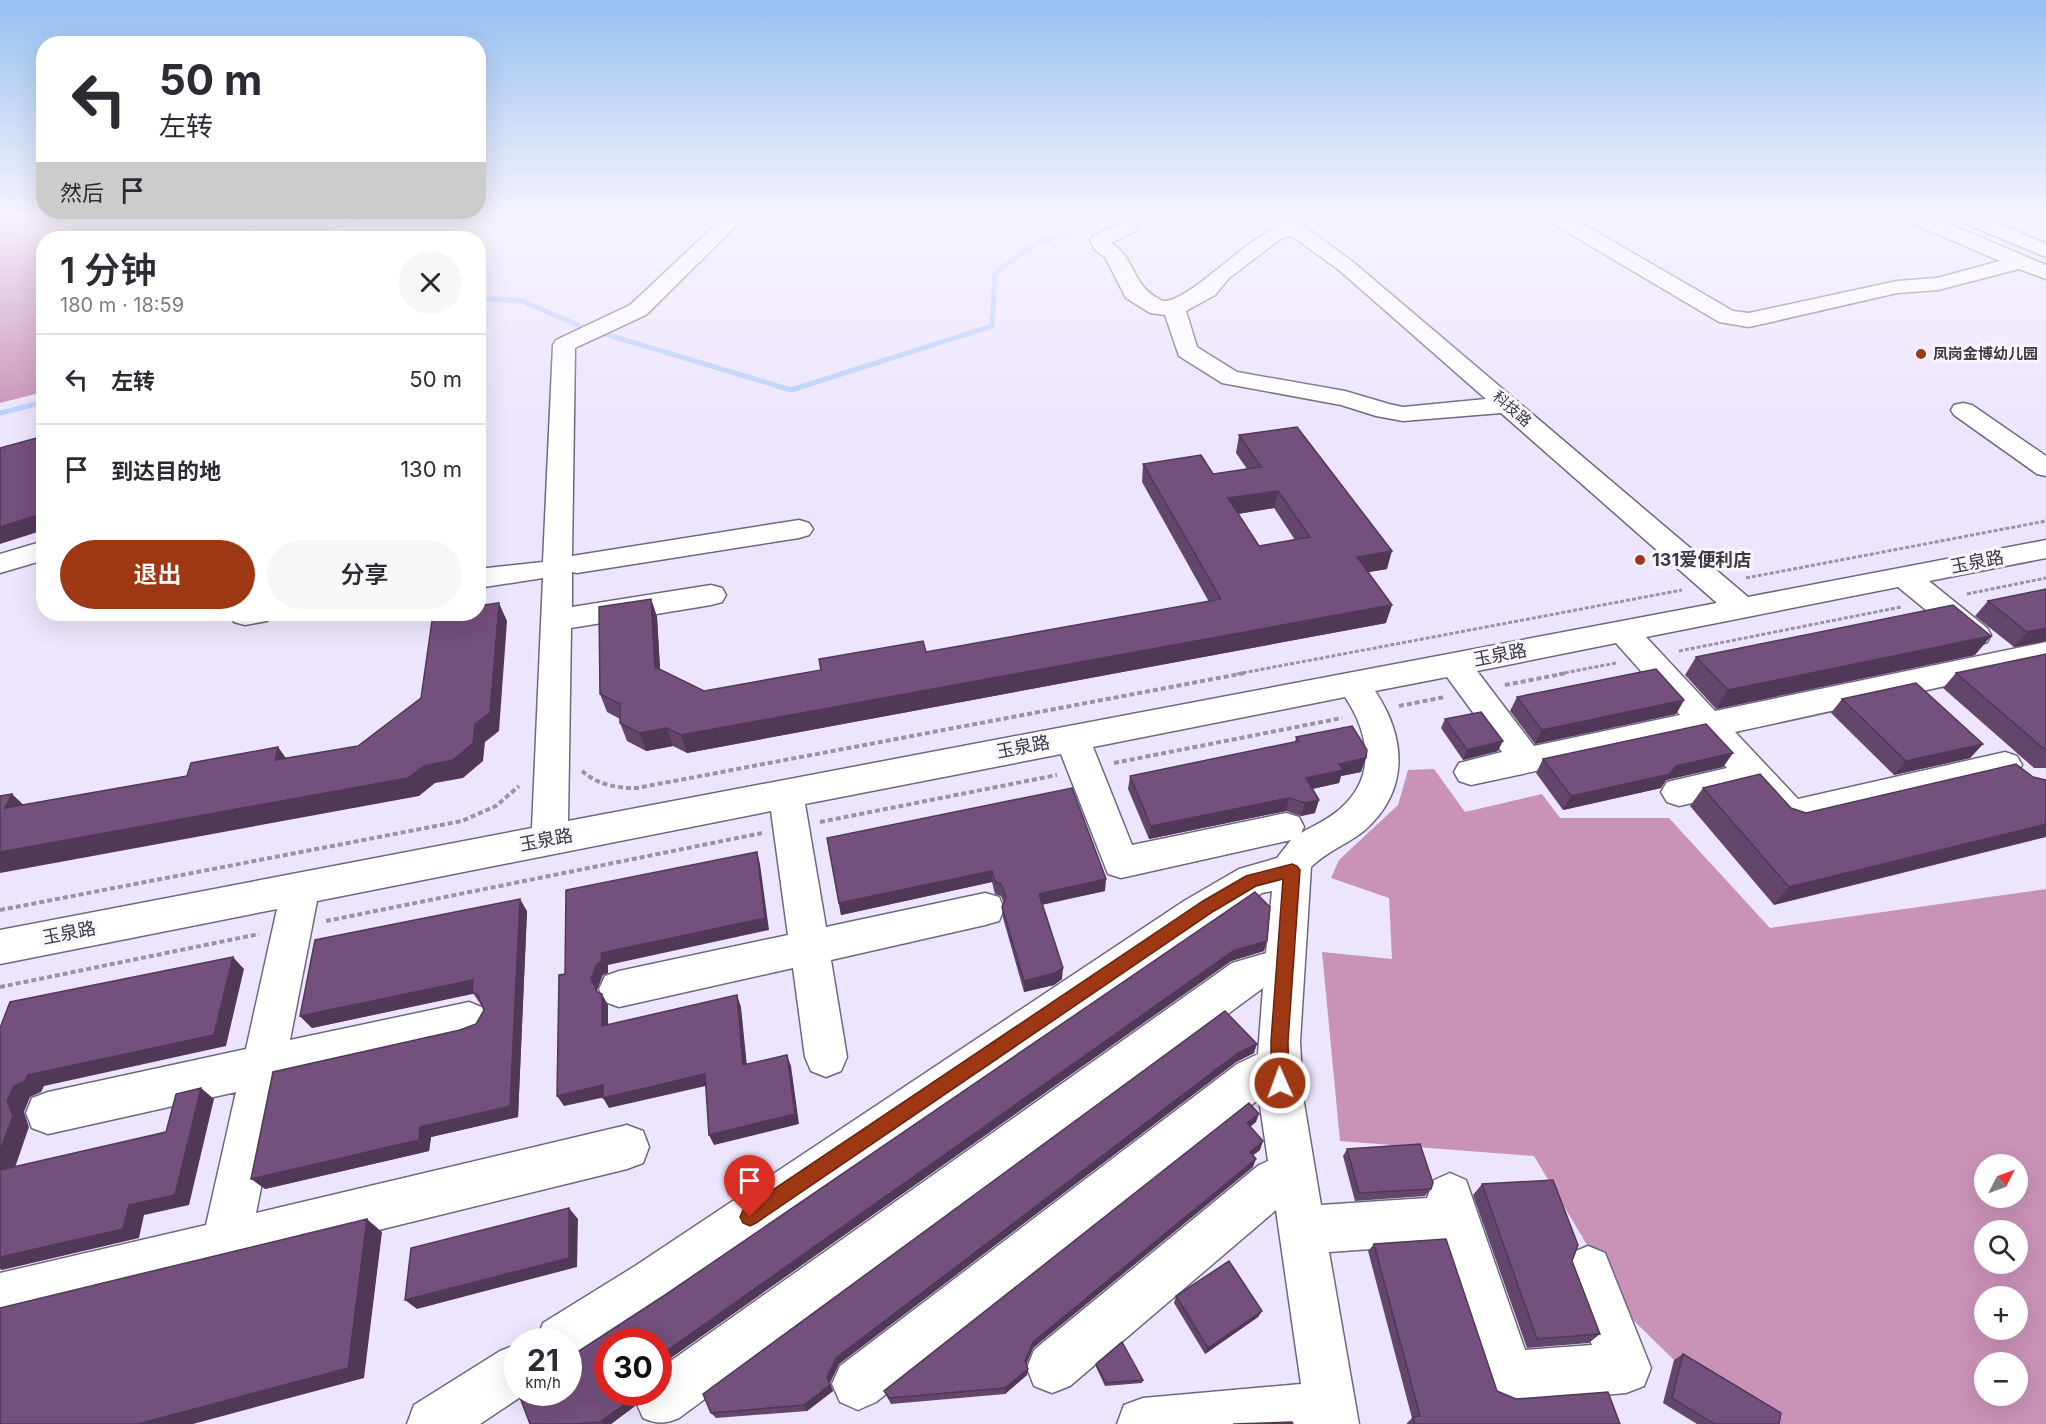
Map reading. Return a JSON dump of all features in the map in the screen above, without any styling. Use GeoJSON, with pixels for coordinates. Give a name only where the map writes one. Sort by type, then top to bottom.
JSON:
{"type":"FeatureCollection","features":[{"type":"Feature","properties":{"kind":"main road"},"geometry":{"type":"LineString","coordinates":[[550,839],[564,345],[638,310],[667,282]]}},
{"type":"Feature","properties":{"kind":"main road"},"geometry":{"type":"LineString","coordinates":[[1128,282],[1134,293],[1158,308],[1174,309],[1207,291],[1215,282]]}},
{"type":"Feature","properties":{"kind":"main road","name":"科技路"},"geometry":{"type":"LineString","coordinates":[[1365,282],[1506,405],[1744,593]]}},
{"type":"Feature","properties":{"kind":"main road"},"geometry":{"type":"LineString","coordinates":[[1668,282],[1727,317],[1738,320],[1749,320],[1897,287],[1944,282]]}},
{"type":"Feature","properties":{"kind":"main road"},"geometry":{"type":"LineString","coordinates":[[1174,309],[1187,351],[1230,378],[1345,398],[1366,406],[1403,414],[1506,405]]}},
{"type":"Feature","properties":{"kind":"main road"},"geometry":{"type":"LineString","coordinates":[[1963,410],[2046,468]]}},
{"type":"Feature","properties":{"kind":"main road"},"geometry":{"type":"LineString","coordinates":[[577,564],[799,529]]}},
{"type":"Feature","properties":{"kind":"main road","name":"玉泉路"},"geometry":{"type":"LineString","coordinates":[[0,947],[296,908],[550,839],[788,811],[1362,698],[1454,664],[1623,646],[1744,593],[1904,576],[2046,549]]}},
{"type":"Feature","properties":{"kind":"main road"},"geometry":{"type":"LineString","coordinates":[[0,564],[36,553]]}},
{"type":"Feature","properties":{"kind":"main road"},"geometry":{"type":"LineString","coordinates":[[486,578],[539,570]]}},
{"type":"Feature","properties":{"kind":"main road"},"geometry":{"type":"LineString","coordinates":[[1904,576],[2007,661]]}},
{"type":"Feature","properties":{"kind":"main road"},"geometry":{"type":"LineString","coordinates":[[556,621],[711,595]]}},
{"type":"Feature","properties":{"kind":"main road"},"geometry":{"type":"LineString","coordinates":[[1623,646],[1706,724],[1791,815],[2016,775],[1979,743]]}},
{"type":"Feature","properties":{"kind":"main road"},"geometry":{"type":"LineString","coordinates":[[1471,772],[2046,653]]}},
{"type":"Feature","properties":{"kind":"main road"},"geometry":{"type":"LineString","coordinates":[[1454,664],[1526,760]]}},
{"type":"Feature","properties":{"kind":"main road"},"geometry":{"type":"LineString","coordinates":[[1911,682],[1936,705]]}},
{"type":"Feature","properties":{"kind":"main road"},"geometry":{"type":"LineString","coordinates":[[1143,1424],[1332,1416],[1281,1097],[1279,1069],[1292,870],[1297,857],[1302,852],[1354,818],[1366,807],[1378,788],[1382,761],[1381,744],[1378,728],[1362,698]]}},
{"type":"Feature","properties":{"kind":"main road"},"geometry":{"type":"LineString","coordinates":[[1078,754],[1120,863],[1286,827]]}},
{"type":"Feature","properties":{"kind":"main road"},"geometry":{"type":"LineString","coordinates":[[1679,792],[1754,775]]}},
{"type":"Feature","properties":{"kind":"main road"},"geometry":{"type":"LineString","coordinates":[[788,811],[826,1057]]}},
{"type":"Feature","properties":{"kind":"main road"},"geometry":{"type":"LineString","coordinates":[[581,1328],[652,1283],[1198,913],[1252,880],[1292,870]]}},
{"type":"Feature","properties":{"kind":"main road"},"geometry":{"type":"LineString","coordinates":[[226,1243],[296,908]]}},
{"type":"Feature","properties":{"kind":"main road"},"geometry":{"type":"LineString","coordinates":[[619,989],[985,909]]}},
{"type":"Feature","properties":{"kind":"main road"},"geometry":{"type":"LineString","coordinates":[[672,1392],[1246,976],[1264,970],[1284,973]]}},
{"type":"Feature","properties":{"kind":"main road"},"geometry":{"type":"LineString","coordinates":[[48,1113],[469,1021]]}},
{"type":"Feature","properties":{"kind":"main road"},"geometry":{"type":"LineString","coordinates":[[858,1384],[1252,1078],[1279,1069]]}},
{"type":"Feature","properties":{"kind":"main road"},"geometry":{"type":"LineString","coordinates":[[0,1298],[627,1147]]}},
{"type":"Feature","properties":{"kind":"main road"},"geometry":{"type":"LineString","coordinates":[[1052,1368],[1275,1181],[1293,1173]]}},
{"type":"Feature","properties":{"kind":"main road"},"geometry":{"type":"LineString","coordinates":[[1302,1230],[1453,1207],[1508,1377],[1626,1368],[1588,1270]]}},
{"type":"Feature","properties":{"kind":"main road"},"geometry":{"type":"LineString","coordinates":[[433,1424],[504,1378]]}},
{"type":"Feature","properties":{"kind":"path"},"geometry":{"type":"LineString","coordinates":[[1744,593],[2046,521]]}},
{"type":"Feature","properties":{"kind":"path"},"geometry":{"type":"LineString","coordinates":[[1670,653],[2046,578]]}},
{"type":"Feature","properties":{"kind":"path"},"geometry":{"type":"LineString","coordinates":[[578,765],[591,780],[598,783],[612,787],[637,788],[1682,590]]}},
{"type":"Feature","properties":{"kind":"path"},"geometry":{"type":"LineString","coordinates":[[0,987],[296,908],[1362,698],[1475,691],[1623,646]]}},
{"type":"Feature","properties":{"kind":"path"},"geometry":{"type":"LineString","coordinates":[[0,910],[462,821],[496,806],[521,782]]}},
{"type":"Feature","properties":{"kind":"shaded area"},"geometry":{"type":"Polygon","coordinates":[[[0,282],[36,282],[36,394],[0,403],[0,282]]]}},
{"type":"Feature","properties":{"kind":"shaded area"},"geometry":{"type":"Polygon","coordinates":[[[1434,769],[1465,812],[1542,794],[1560,818],[1669,818],[1770,928],[2046,889],[2046,1424],[1775,1424],[1674,1360],[1630,1317],[1534,1156],[1340,1141],[1322,952],[1392,959],[1389,898],[1331,878],[1339,860],[1398,805],[1408,770],[1434,769]]]}},
{"type":"Feature","properties":{"kind":"building"},"geometry":{"type":"Polygon","coordinates":[[[1297,427],[1392,551],[1357,557],[1392,605],[681,735],[667,728],[639,733],[620,723],[620,704],[600,694],[599,607],[651,599],[655,667],[704,691],[821,670],[819,659],[923,641],[926,652],[1221,599],[1143,464],[1201,455],[1213,474],[1261,467],[1239,435],[1297,427]],[[1278,491],[1228,498],[1259,546],[1310,537],[1278,491]]]}},
{"type":"Feature","properties":{"kind":"building"},"geometry":{"type":"Polygon","coordinates":[[[36,438],[36,516],[0,527],[0,448],[36,438]]]}},
{"type":"Feature","properties":{"kind":"building"},"geometry":{"type":"Polygon","coordinates":[[[2046,589],[2046,628],[2027,632],[1988,601],[2046,589]]]}},
{"type":"Feature","properties":{"kind":"building"},"geometry":{"type":"Polygon","coordinates":[[[499,603],[490,713],[475,724],[473,743],[453,760],[424,766],[408,778],[0,852],[0,796],[12,794],[5,808],[187,776],[191,763],[278,747],[275,760],[358,746],[421,698],[432,621],[486,621],[486,605],[499,603]]]}},
{"type":"Feature","properties":{"kind":"building"},"geometry":{"type":"Polygon","coordinates":[[[1953,605],[1991,636],[1728,690],[1696,657],[1953,605]]]}},
{"type":"Feature","properties":{"kind":"building"},"geometry":{"type":"Polygon","coordinates":[[[2046,654],[2046,751],[1956,673],[2046,654]]]}},
{"type":"Feature","properties":{"kind":"building"},"geometry":{"type":"Polygon","coordinates":[[[1656,669],[1684,700],[1542,730],[1517,697],[1656,669]]]}},
{"type":"Feature","properties":{"kind":"building"},"geometry":{"type":"Polygon","coordinates":[[[1916,683],[1983,744],[1906,761],[1842,699],[1916,683]]]}},
{"type":"Feature","properties":{"kind":"building"},"geometry":{"type":"Polygon","coordinates":[[[1481,712],[1503,741],[1467,750],[1445,719],[1481,712]]]}},
{"type":"Feature","properties":{"kind":"building"},"geometry":{"type":"Polygon","coordinates":[[[1706,724],[1733,753],[1676,766],[1670,774],[1571,796],[1543,759],[1706,724]]]}},
{"type":"Feature","properties":{"kind":"building"},"geometry":{"type":"Polygon","coordinates":[[[1352,726],[1367,750],[1366,758],[1339,764],[1343,770],[1306,778],[1319,800],[1305,803],[1289,798],[1151,826],[1130,776],[1299,741],[1296,737],[1352,726]]]}},
{"type":"Feature","properties":{"kind":"building"},"geometry":{"type":"Polygon","coordinates":[[[2016,764],[2033,777],[2046,780],[2046,824],[1789,887],[1703,788],[1760,774],[1791,808],[1806,813],[2016,764]]]}},
{"type":"Feature","properties":{"kind":"building"},"geometry":{"type":"Polygon","coordinates":[[[1072,788],[1106,879],[1039,894],[1063,968],[1055,973],[1024,981],[1002,907],[1006,897],[1001,884],[995,882],[992,871],[839,903],[827,838],[1072,788]]]}},
{"type":"Feature","properties":{"kind":"building"},"geometry":{"type":"Polygon","coordinates":[[[757,852],[765,918],[601,953],[602,961],[597,964],[591,978],[597,992],[602,994],[602,1026],[737,995],[743,1065],[787,1055],[795,1114],[709,1135],[705,1074],[603,1098],[603,1085],[557,1096],[559,975],[565,974],[566,890],[757,852]]]}},
{"type":"Feature","properties":{"kind":"building"},"geometry":{"type":"Polygon","coordinates":[[[1255,892],[1270,907],[1267,941],[1233,951],[672,1347],[672,1328],[614,1328],[1255,892]]]}},
{"type":"Feature","properties":{"kind":"building"},"geometry":{"type":"Polygon","coordinates":[[[520,899],[510,1106],[420,1127],[419,1140],[251,1179],[273,1072],[460,1030],[476,1024],[484,1010],[478,995],[472,992],[473,980],[300,1016],[315,940],[520,899]]]}},
{"type":"Feature","properties":{"kind":"building"},"geometry":{"type":"Polygon","coordinates":[[[233,957],[214,1035],[28,1075],[25,1081],[14,1086],[7,1101],[13,1116],[0,1151],[0,1028],[10,1002],[233,957]]]}},
{"type":"Feature","properties":{"kind":"building"},"geometry":{"type":"Polygon","coordinates":[[[1225,1011],[1257,1044],[1238,1053],[836,1358],[827,1377],[830,1385],[804,1405],[711,1413],[703,1394],[1225,1011]]]}},
{"type":"Feature","properties":{"kind":"building"},"geometry":{"type":"Polygon","coordinates":[[[201,1088],[175,1195],[129,1205],[123,1229],[0,1257],[0,1170],[166,1132],[176,1094],[201,1088]]]}},
{"type":"Feature","properties":{"kind":"building"},"geometry":{"type":"Polygon","coordinates":[[[1249,1103],[1259,1114],[1247,1123],[1263,1141],[1250,1152],[1256,1159],[1033,1342],[1025,1361],[1028,1369],[1005,1388],[889,1398],[884,1391],[1249,1103]]]}},
{"type":"Feature","properties":{"kind":"building"},"geometry":{"type":"Polygon","coordinates":[[[1420,1144],[1433,1183],[1431,1189],[1359,1193],[1347,1149],[1420,1144]]]}},
{"type":"Feature","properties":{"kind":"building"},"geometry":{"type":"Polygon","coordinates":[[[1553,1180],[1578,1245],[1572,1261],[1600,1334],[1537,1339],[1482,1184],[1553,1180]]]}},
{"type":"Feature","properties":{"kind":"building"},"geometry":{"type":"Polygon","coordinates":[[[569,1208],[569,1258],[405,1300],[411,1248],[569,1208]]]}},
{"type":"Feature","properties":{"kind":"building"},"geometry":{"type":"Polygon","coordinates":[[[367,1219],[348,1368],[138,1424],[0,1424],[0,1308],[367,1219]]]}},
{"type":"Feature","properties":{"kind":"building"},"geometry":{"type":"Polygon","coordinates":[[[1446,1239],[1497,1391],[1516,1399],[1608,1392],[1620,1424],[1415,1424],[1413,1417],[1420,1416],[1374,1244],[1446,1239]]]}},
{"type":"Feature","properties":{"kind":"building"},"geometry":{"type":"Polygon","coordinates":[[[1229,1261],[1262,1311],[1208,1348],[1176,1296],[1229,1261]]]}},
{"type":"Feature","properties":{"kind":"building"},"geometry":{"type":"Polygon","coordinates":[[[594,1341],[594,1406],[622,1406],[600,1422],[530,1424],[523,1406],[582,1406],[582,1349],[594,1341]]]}},
{"type":"Feature","properties":{"kind":"building"},"geometry":{"type":"Polygon","coordinates":[[[1122,1342],[1143,1380],[1106,1383],[1096,1364],[1122,1342]]]}},
{"type":"Feature","properties":{"kind":"building"},"geometry":{"type":"Polygon","coordinates":[[[1683,1354],[1781,1413],[1779,1424],[1714,1424],[1672,1398],[1683,1354]]]}},
{"type":"Feature","properties":{"kind":"building"},"geometry":{"type":"Polygon","coordinates":[[[1292,1422],[1293,1424],[1233,1424],[1292,1422]]]}},
{"type":"Feature","properties":{"kind":"waterway"},"geometry":{"type":"LineString","coordinates":[[486,299],[522,301],[582,327],[791,390],[992,326],[994,282]]}},
{"type":"Feature","properties":{"kind":"waterway"},"geometry":{"type":"LineString","coordinates":[[0,413],[36,404]]}},
{"type":"Feature","properties":{"kind":"place","name":"凤岗金博幼儿园"},"geometry":{"type":"Point","coordinates":[1921,354]}},
{"type":"Feature","properties":{"kind":"place","name":"131爱便利店"},"geometry":{"type":"Point","coordinates":[1640,560]}},
{"type":"Feature","properties":{"kind":"route"},"geometry":{"type":"LineString","coordinates":[[750,1217],[1208,906],[1252,880],[1292,870],[1279,1041],[1280,1083]]}}]}
